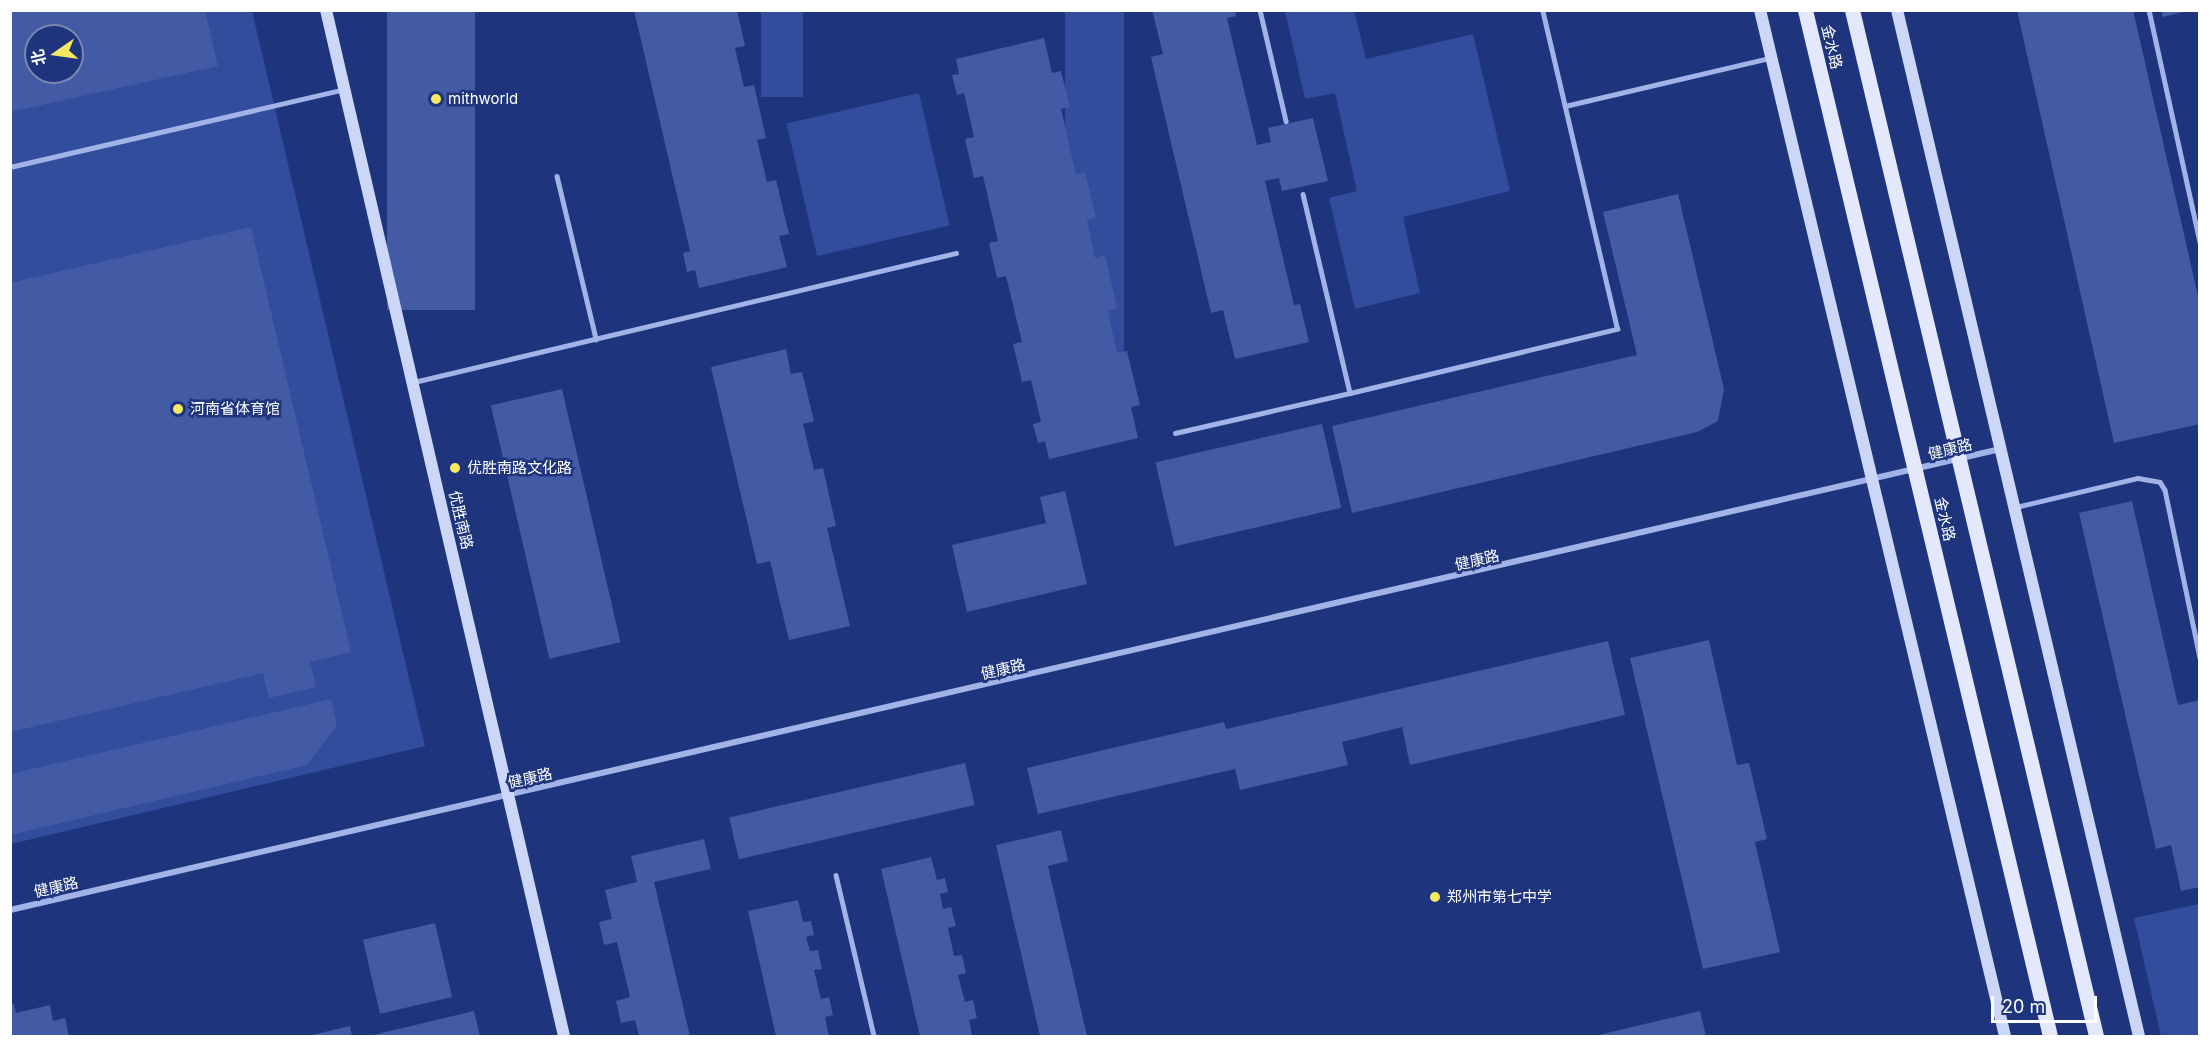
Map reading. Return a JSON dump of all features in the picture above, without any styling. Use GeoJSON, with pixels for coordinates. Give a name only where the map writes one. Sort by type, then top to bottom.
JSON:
{"type":"FeatureCollection","features":[{"type":"Feature","properties":{"kind":"main road","name":"金水路"},"geometry":{"type":"LineString","coordinates":[[1805,10],[2050,1036]]}},
{"type":"Feature","properties":{"kind":"main road","name":"金水路"},"geometry":{"type":"LineString","coordinates":[[1852,10],[2096,1036]]}},
{"type":"Feature","properties":{"kind":"street","name":"优胜南路"},"geometry":{"type":"LineString","coordinates":[[326,10],[564,1036]]}},
{"type":"Feature","properties":{"kind":"street"},"geometry":{"type":"LineString","coordinates":[[1760,10],[2005,1036]]}},
{"type":"Feature","properties":{"kind":"street"},"geometry":{"type":"LineString","coordinates":[[1898,10],[2139,1036]]}},
{"type":"Feature","properties":{"kind":"street","name":"健康路"},"geometry":{"type":"LineString","coordinates":[[10,910],[1872,481],[2001,449]]}},
{"type":"Feature","properties":{"kind":"lane"},"geometry":{"type":"LineString","coordinates":[[1260,10],[1286,121]]}},
{"type":"Feature","properties":{"kind":"lane"},"geometry":{"type":"LineString","coordinates":[[1175,433],[1617,329],[1542,10]]}},
{"type":"Feature","properties":{"kind":"lane"},"geometry":{"type":"LineString","coordinates":[[2149,10],[2199,242]]}},
{"type":"Feature","properties":{"kind":"lane"},"geometry":{"type":"LineString","coordinates":[[1565,106],[1771,57]]}},
{"type":"Feature","properties":{"kind":"lane"},"geometry":{"type":"LineString","coordinates":[[10,167],[344,89]]}},
{"type":"Feature","properties":{"kind":"lane"},"geometry":{"type":"LineString","coordinates":[[557,176],[596,339]]}},
{"type":"Feature","properties":{"kind":"lane"},"geometry":{"type":"LineString","coordinates":[[1304,194],[1350,393]]}},
{"type":"Feature","properties":{"kind":"lane"},"geometry":{"type":"LineString","coordinates":[[414,382],[956,253]]}},
{"type":"Feature","properties":{"kind":"lane"},"geometry":{"type":"LineString","coordinates":[[2014,507],[2139,478],[2160,482],[2165,490],[2199,657]]}},
{"type":"Feature","properties":{"kind":"lane"},"geometry":{"type":"LineString","coordinates":[[836,875],[874,1036]]}},
{"type":"Feature","properties":{"kind":"shaded area","name":"河南省体育馆"},"geometry":{"type":"Polygon","coordinates":[[[10,11],[252,11],[425,746],[11,844],[10,11]]]}},
{"type":"Feature","properties":{"kind":"shaded area"},"geometry":{"type":"Polygon","coordinates":[[[761,11],[803,11],[803,97],[761,97],[761,11]]]}},
{"type":"Feature","properties":{"kind":"shaded area"},"geometry":{"type":"Polygon","coordinates":[[[1065,11],[1124,11],[1124,390],[1065,390],[1065,11]]]}},
{"type":"Feature","properties":{"kind":"shaded area"},"geometry":{"type":"Polygon","coordinates":[[[1285,11],[1354,11],[1366,59],[1473,34],[1510,191],[1403,217],[1420,293],[1355,309],[1329,198],[1357,191],[1335,93],[1305,99],[1285,11]]]}},
{"type":"Feature","properties":{"kind":"shaded area"},"geometry":{"type":"Polygon","coordinates":[[[919,93],[950,226],[817,256],[786,124],[919,93]]]}},
{"type":"Feature","properties":{"kind":"shaded area"},"geometry":{"type":"Polygon","coordinates":[[[2199,904],[2199,1036],[2161,1036],[2134,918],[2199,904]]]}},
{"type":"Feature","properties":{"kind":"building"},"geometry":{"type":"Polygon","coordinates":[[[10,10],[205,10],[218,66],[10,112],[10,10]]]}},
{"type":"Feature","properties":{"kind":"building"},"geometry":{"type":"Polygon","coordinates":[[[387,10],[475,10],[475,310],[387,310],[387,10]]]}},
{"type":"Feature","properties":{"kind":"building"},"geometry":{"type":"Polygon","coordinates":[[[634,10],[737,10],[745,46],[735,48],[744,87],[754,85],[766,138],[757,140],[767,182],[776,180],[789,234],[779,236],[787,267],[699,288],[695,270],[687,272],[683,253],[690,251],[634,10]]]}},
{"type":"Feature","properties":{"kind":"building"},"geometry":{"type":"Polygon","coordinates":[[[1152,10],[1235,10],[1236,16],[1227,18],[1257,145],[1271,142],[1268,128],[1313,118],[1328,181],[1282,191],[1279,178],[1265,181],[1294,305],[1300,304],[1309,342],[1235,359],[1223,310],[1211,313],[1151,57],[1163,54],[1152,10]]]}},
{"type":"Feature","properties":{"kind":"building"},"geometry":{"type":"Polygon","coordinates":[[[2017,10],[2133,10],[2200,305],[2200,424],[2114,443],[2017,10]]]}},
{"type":"Feature","properties":{"kind":"building"},"geometry":{"type":"Polygon","coordinates":[[[2161,10],[2186,10],[2187,11],[2163,17],[2161,10]]]}},
{"type":"Feature","properties":{"kind":"building"},"geometry":{"type":"Polygon","coordinates":[[[1044,38],[1052,73],[1061,71],[1070,107],[1061,109],[1076,175],[1085,172],[1096,217],[1087,220],[1095,258],[1105,255],[1117,308],[1108,311],[1117,353],[1127,351],[1140,405],[1131,407],[1138,438],[1049,459],[1045,441],[1038,443],[1033,424],[1041,422],[1031,380],[1022,382],[1013,344],[1022,342],[1006,276],[997,278],[989,243],[998,241],[983,176],[974,178],[965,139],[974,137],[964,93],[957,95],[952,75],[959,74],[956,59],[1044,38]]]}},
{"type":"Feature","properties":{"kind":"building"},"geometry":{"type":"Polygon","coordinates":[[[1678,194],[1724,389],[1718,421],[1697,432],[1352,513],[1332,426],[1637,355],[1603,212],[1678,194]]]}},
{"type":"Feature","properties":{"kind":"building"},"geometry":{"type":"Polygon","coordinates":[[[251,227],[351,652],[310,662],[316,687],[269,698],[263,673],[10,732],[10,283],[251,227]]]}},
{"type":"Feature","properties":{"kind":"building"},"geometry":{"type":"Polygon","coordinates":[[[786,349],[791,374],[802,372],[814,421],[803,424],[814,470],[823,468],[836,526],[827,528],[850,626],[789,640],[770,561],[757,564],[711,367],[786,349]]]}},
{"type":"Feature","properties":{"kind":"building"},"geometry":{"type":"Polygon","coordinates":[[[562,389],[620,642],[549,659],[491,405],[562,389]]]}},
{"type":"Feature","properties":{"kind":"building"},"geometry":{"type":"Polygon","coordinates":[[[1322,424],[1341,508],[1175,546],[1155,462],[1322,424]]]}},
{"type":"Feature","properties":{"kind":"building"},"geometry":{"type":"Polygon","coordinates":[[[1065,491],[1087,584],[967,612],[952,545],[1046,523],[1040,497],[1065,491]]]}},
{"type":"Feature","properties":{"kind":"building"},"geometry":{"type":"Polygon","coordinates":[[[2132,501],[2178,705],[2200,700],[2200,887],[2181,891],[2171,845],[2156,849],[2079,513],[2132,501]]]}},
{"type":"Feature","properties":{"kind":"building"},"geometry":{"type":"Polygon","coordinates":[[[1709,640],[1737,765],[1749,763],[1767,839],[1755,842],[1780,952],[1703,969],[1630,658],[1709,640]]]}},
{"type":"Feature","properties":{"kind":"building"},"geometry":{"type":"Polygon","coordinates":[[[1608,641],[1625,715],[1410,765],[1402,727],[1342,742],[1348,765],[1240,790],[1235,769],[1038,814],[1027,768],[1224,722],[1226,729],[1608,641]]]}},
{"type":"Feature","properties":{"kind":"building"},"geometry":{"type":"Polygon","coordinates":[[[331,699],[337,725],[307,765],[10,835],[10,774],[331,699]]]}},
{"type":"Feature","properties":{"kind":"building"},"geometry":{"type":"Polygon","coordinates":[[[965,763],[975,805],[739,859],[729,817],[965,763]]]}},
{"type":"Feature","properties":{"kind":"building"},"geometry":{"type":"Polygon","coordinates":[[[1061,830],[1068,861],[1048,866],[1087,1036],[1040,1036],[996,845],[1061,830]]]}},
{"type":"Feature","properties":{"kind":"building"},"geometry":{"type":"Polygon","coordinates":[[[704,839],[711,869],[654,882],[690,1036],[639,1036],[635,1020],[621,1023],[616,1001],[630,997],[617,942],[604,945],[599,922],[612,919],[605,890],[637,882],[631,856],[704,839]]]}},
{"type":"Feature","properties":{"kind":"building"},"geometry":{"type":"Polygon","coordinates":[[[931,857],[937,880],[945,878],[948,892],[940,894],[943,909],[951,907],[956,926],[948,928],[954,956],[962,955],[966,973],[958,975],[965,1002],[973,1000],[977,1018],[969,1020],[972,1036],[920,1036],[881,869],[931,857]]]}},
{"type":"Feature","properties":{"kind":"building"},"geometry":{"type":"Polygon","coordinates":[[[798,900],[803,922],[811,921],[814,935],[806,937],[810,951],[818,950],[822,969],[814,970],[821,999],[829,997],[833,1015],[825,1017],[829,1036],[776,1036],[748,911],[798,900]]]}},
{"type":"Feature","properties":{"kind":"building"},"geometry":{"type":"Polygon","coordinates":[[[435,923],[452,997],[380,1014],[363,940],[435,923]]]}},
{"type":"Feature","properties":{"kind":"building"},"geometry":{"type":"Polygon","coordinates":[[[14,1004],[16,1013],[50,1005],[53,1021],[65,1018],[69,1036],[10,1036],[10,1005],[14,1004]]]}},
{"type":"Feature","properties":{"kind":"building"},"geometry":{"type":"Polygon","coordinates":[[[474,1011],[480,1036],[369,1036],[474,1011]]]}},
{"type":"Feature","properties":{"kind":"building"},"geometry":{"type":"Polygon","coordinates":[[[1700,1011],[1706,1036],[1594,1036],[1700,1011]]]}},
{"type":"Feature","properties":{"kind":"building"},"geometry":{"type":"Polygon","coordinates":[[[350,1026],[352,1036],[308,1036],[350,1026]]]}},
{"type":"Feature","properties":{"kind":"place","name":"mithworld"},"geometry":{"type":"Point","coordinates":[436,99]}},
{"type":"Feature","properties":{"kind":"place","name":"河南省体育馆"},"geometry":{"type":"Point","coordinates":[178,409]}},
{"type":"Feature","properties":{"kind":"place","name":"优胜南路文化路"},"geometry":{"type":"Point","coordinates":[455,468]}},
{"type":"Feature","properties":{"kind":"place","name":"郑州市第七中学"},"geometry":{"type":"Point","coordinates":[1435,897]}}]}
